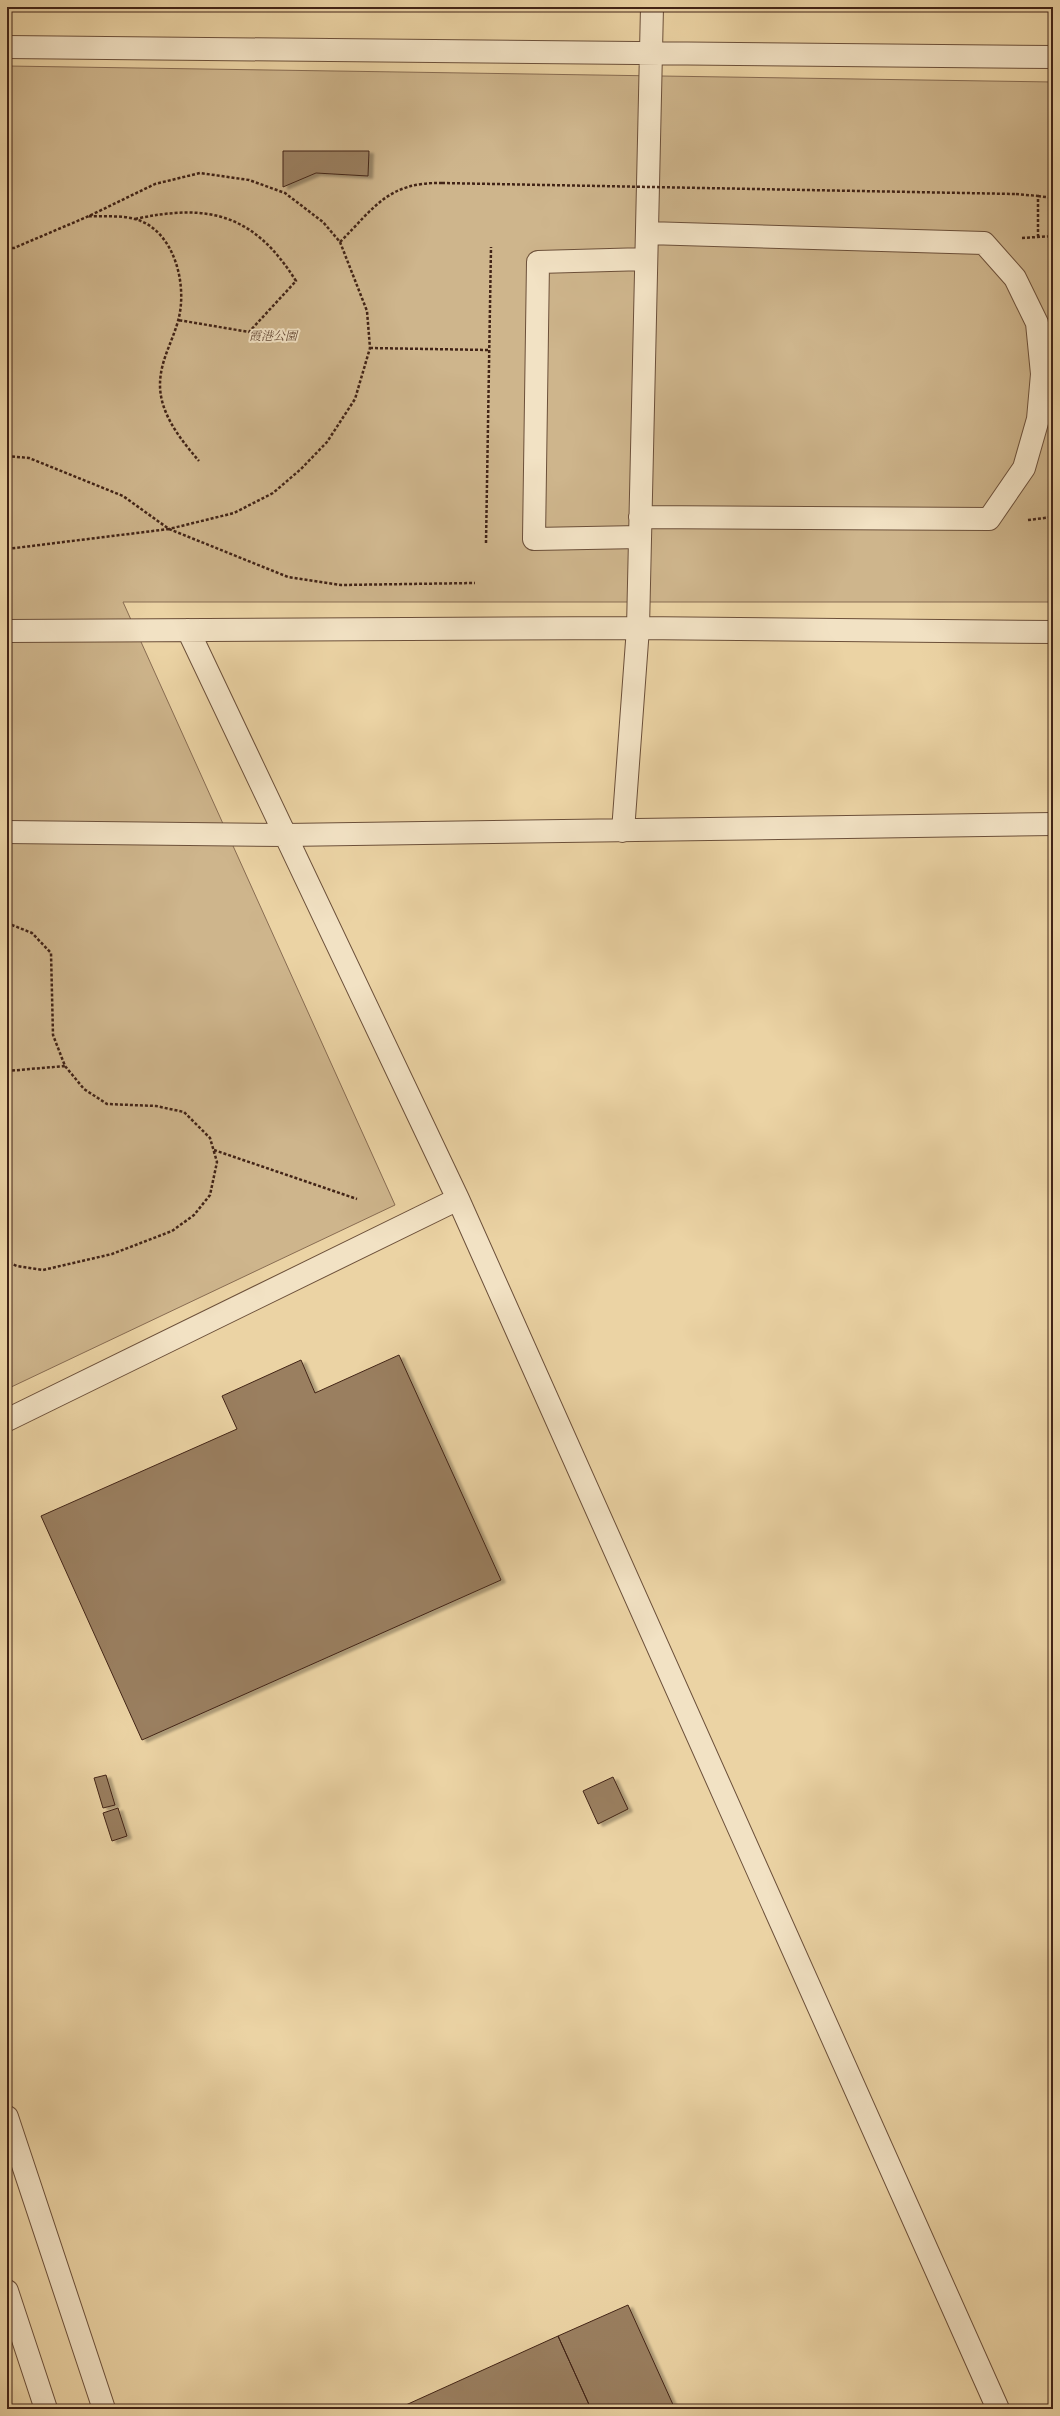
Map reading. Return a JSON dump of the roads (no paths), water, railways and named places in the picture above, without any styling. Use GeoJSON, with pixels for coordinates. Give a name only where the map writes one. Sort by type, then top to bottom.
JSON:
{"type":"FeatureCollection","features":[{"type":"Feature","properties":{"kind":"street"},"geometry":{"type":"LineString","coordinates":[[623,831],[638,628],[652,7]]}},
{"type":"Feature","properties":{"kind":"street"},"geometry":{"type":"LineString","coordinates":[[7,47],[1053,57]]}},
{"type":"Feature","properties":{"kind":"street"},"geometry":{"type":"LineString","coordinates":[[646,259],[538,262],[534,539],[640,527],[989,519],[1024,468],[1038,419],[1042,374],[1036,323],[1015,278],[984,243],[647,233]]}},
{"type":"Feature","properties":{"kind":"street"},"geometry":{"type":"LineString","coordinates":[[7,631],[638,628],[1053,632]]}},
{"type":"Feature","properties":{"kind":"street"},"geometry":{"type":"LineString","coordinates":[[188,630],[458,1199],[998,2409]]}},
{"type":"Feature","properties":{"kind":"street"},"geometry":{"type":"LineString","coordinates":[[7,832],[286,835],[1053,824]]}},
{"type":"Feature","properties":{"kind":"street"},"geometry":{"type":"LineString","coordinates":[[7,1420],[458,1199]]}},
{"type":"Feature","properties":{"kind":"street"},"geometry":{"type":"LineString","coordinates":[[7,2117],[104,2409]]}},
{"type":"Feature","properties":{"kind":"street"},"geometry":{"type":"LineString","coordinates":[[7,2291],[46,2409]]}},
{"type":"Feature","properties":{"kind":"park label","name":"霞港公園"},"geometry":{"type":"Point","coordinates":[273,336]}}]}
